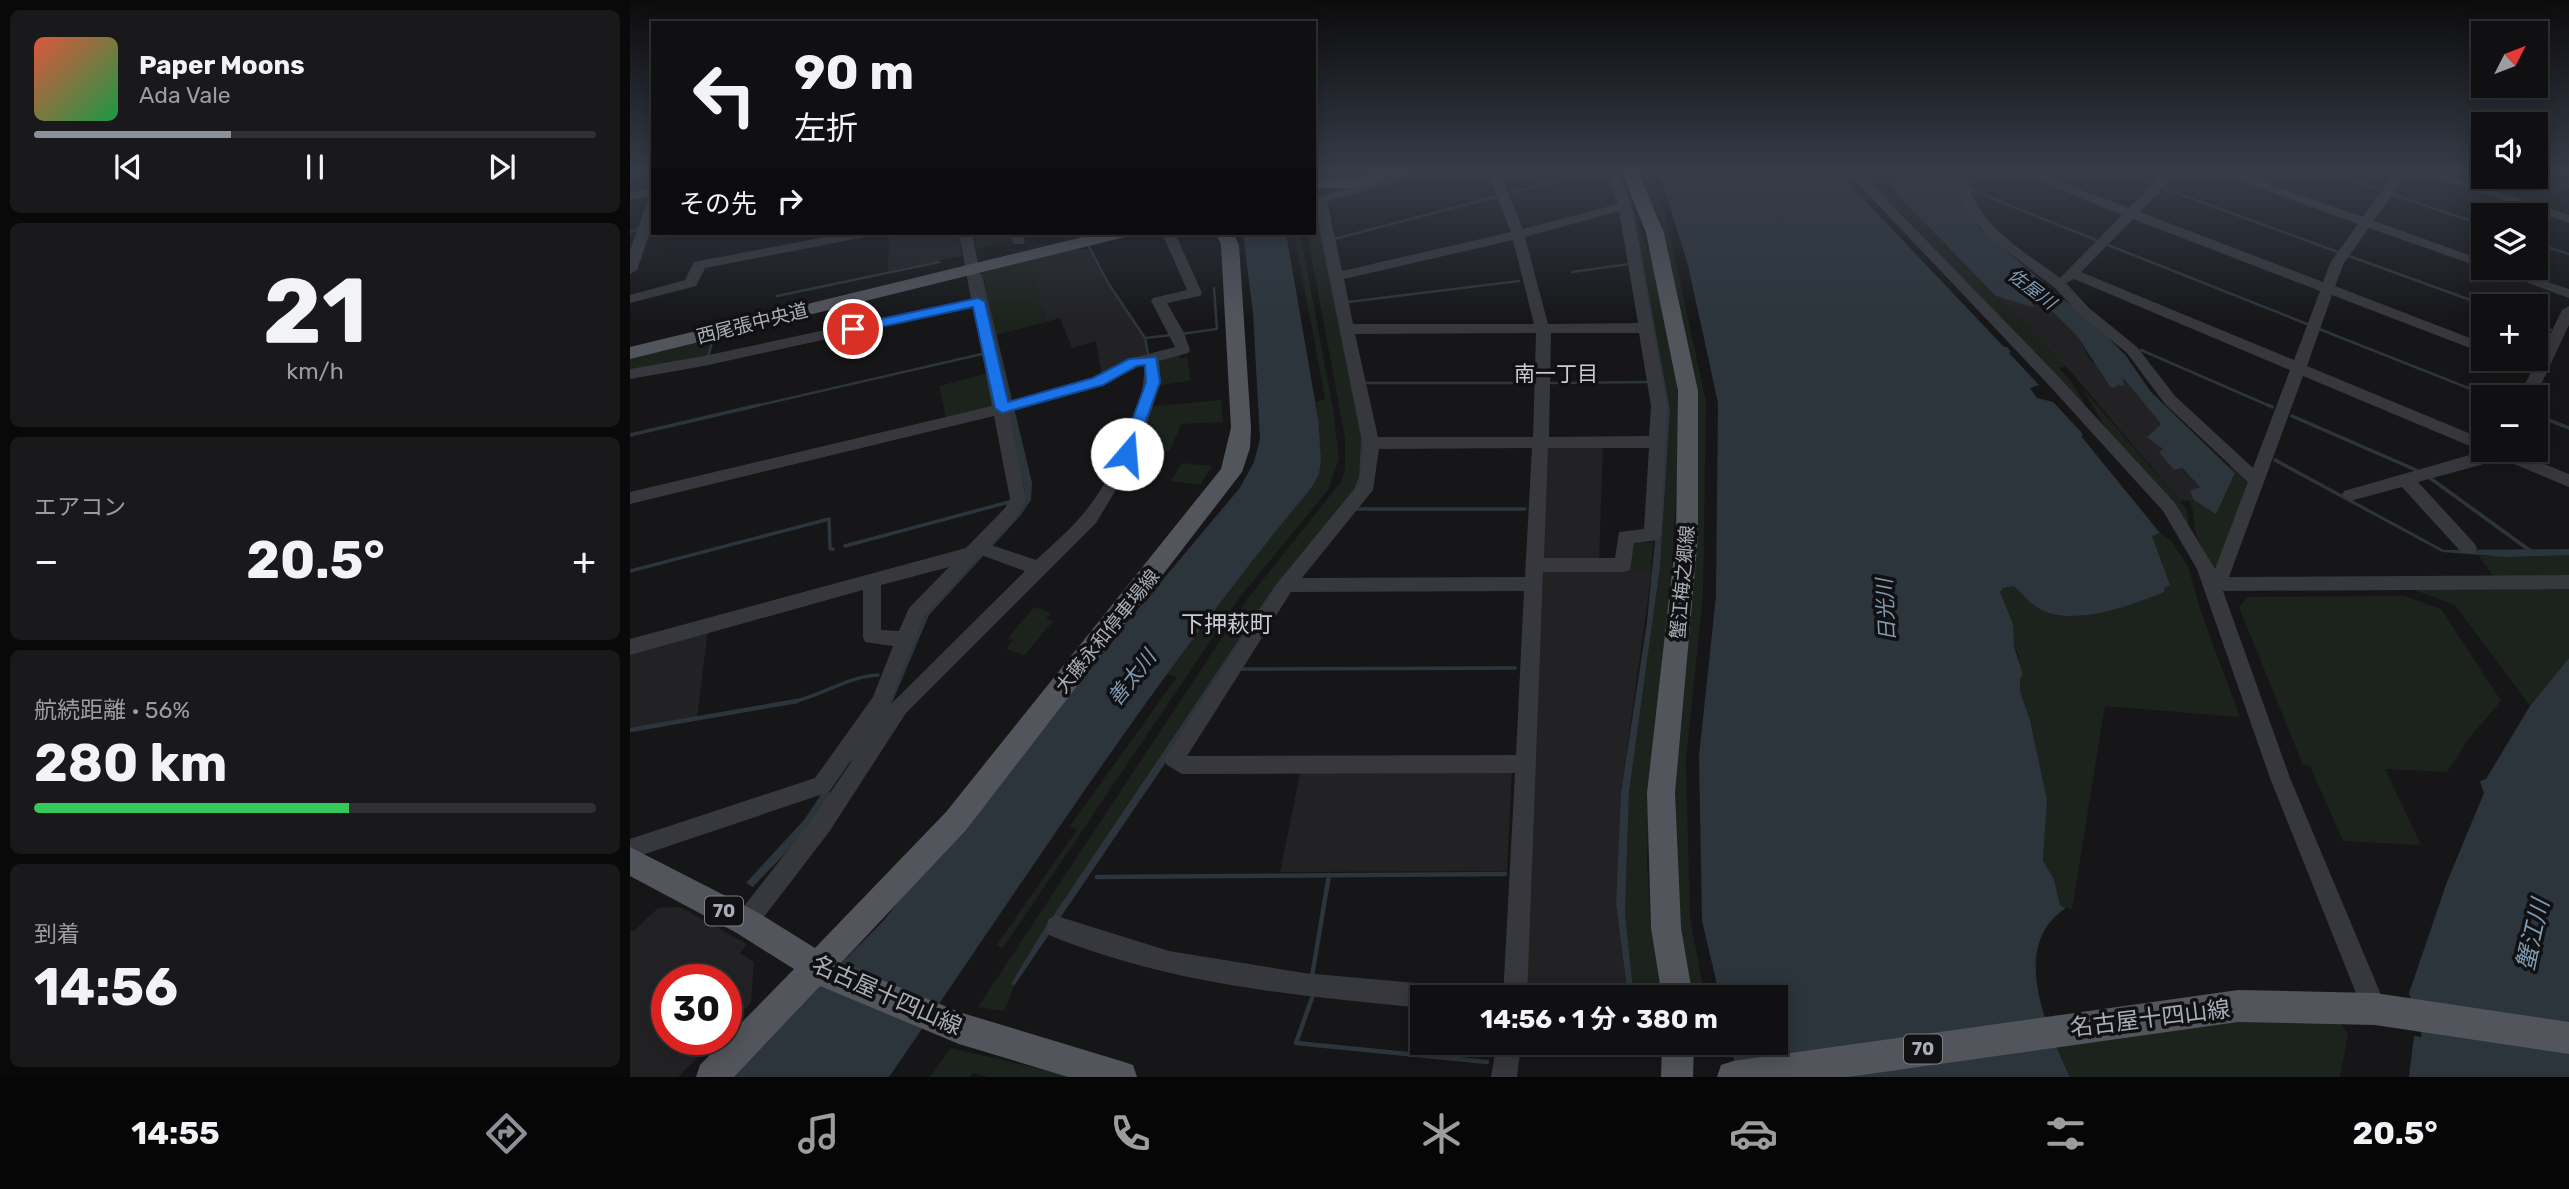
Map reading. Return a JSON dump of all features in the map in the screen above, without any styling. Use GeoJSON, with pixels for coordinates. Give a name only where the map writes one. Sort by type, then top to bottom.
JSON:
{"type":"FeatureCollection","features":[{"type":"Feature","properties":{"kind":"main road","name":"蟹江梅之郷線"},"geometry":{"type":"LineString","coordinates":[[1651,222],[1664,272],[1688,391],[1689,414],[1687,537],[1661,793],[1666,928],[1676,985]]}},
{"type":"Feature","properties":{"kind":"main road","name":"西尾張中央道"},"geometry":{"type":"LineString","coordinates":[[630,352],[1083,235]]}},
{"type":"Feature","properties":{"kind":"main road","name":"西尾張中央道"},"geometry":{"type":"LineString","coordinates":[[630,345],[1110,235]]}},
{"type":"Feature","properties":{"kind":"main road","name":"大藤永和停車場線"},"geometry":{"type":"LineString","coordinates":[[712,1077],[822,970],[956,821],[1231,472],[1239,448],[1241,428],[1230,245],[1226,235]]}},
{"type":"Feature","properties":{"kind":"main road","name":"名古屋十四山線"},"geometry":{"type":"LineString","coordinates":[[630,860],[746,922],[822,970],[952,1025],[1121,1077]]}},
{"type":"Feature","properties":{"kind":"main road","name":"名古屋十四山線"},"geometry":{"type":"LineString","coordinates":[[1733,1077],[2114,1021],[2238,1006],[2375,1009],[2569,1038]]}},
{"type":"Feature","properties":{"kind":"main road"},"geometry":{"type":"LineString","coordinates":[[1677,1077],[1678,1055]]}},
{"type":"Feature","properties":{"kind":"street"},"geometry":{"type":"LineString","coordinates":[[630,270],[646,222]]}},
{"type":"Feature","properties":{"kind":"street"},"geometry":{"type":"LineString","coordinates":[[1326,222],[1371,443],[1367,486],[1286,584],[1174,759],[1178,765],[1525,764]]}},
{"type":"Feature","properties":{"kind":"street"},"geometry":{"type":"LineString","coordinates":[[1516,222],[1545,340],[1516,985]]}},
{"type":"Feature","properties":{"kind":"street"},"geometry":{"type":"LineString","coordinates":[[1336,277],[1564,222]]}},
{"type":"Feature","properties":{"kind":"street"},"geometry":{"type":"LineString","coordinates":[[1286,584],[1533,574],[1624,565],[1625,537],[1652,535],[1659,406],[1628,222]]}},
{"type":"Feature","properties":{"kind":"street"},"geometry":{"type":"LineString","coordinates":[[1901,222],[2051,378],[2169,507],[2206,569],[2280,778],[2375,1009]]}},
{"type":"Feature","properties":{"kind":"street"},"geometry":{"type":"LineString","coordinates":[[1982,222],[2017,255],[2060,285],[2084,311],[2132,350],[2170,400],[2256,480]]}},
{"type":"Feature","properties":{"kind":"street"},"geometry":{"type":"LineString","coordinates":[[2060,285],[2123,222]]}},
{"type":"Feature","properties":{"kind":"street"},"geometry":{"type":"LineString","coordinates":[[2153,222],[2471,343]]}},
{"type":"Feature","properties":{"kind":"street"},"geometry":{"type":"LineString","coordinates":[[2212,584],[2223,572],[2337,263],[2366,223],[2471,260]]}},
{"type":"Feature","properties":{"kind":"street"},"geometry":{"type":"LineString","coordinates":[[630,299],[691,283],[699,265],[856,235]]}},
{"type":"Feature","properties":{"kind":"street"},"geometry":{"type":"LineString","coordinates":[[630,849],[822,785],[881,701],[903,639],[928,598],[979,550],[1011,512],[1018,499],[1008,407],[978,302],[965,235]]}},
{"type":"Feature","properties":{"kind":"street"},"geometry":{"type":"LineString","coordinates":[[630,498],[1008,407],[1098,381],[1134,362],[1151,360],[1183,350],[1158,301],[1195,293],[1169,235]]}},
{"type":"Feature","properties":{"kind":"street"},"geometry":{"type":"LineString","coordinates":[[2071,273],[2471,440]]}},
{"type":"Feature","properties":{"kind":"street"},"geometry":{"type":"LineString","coordinates":[[2529,280],[2569,294]]}},
{"type":"Feature","properties":{"kind":"street"},"geometry":{"type":"LineString","coordinates":[[630,374],[704,362],[978,302]]}},
{"type":"Feature","properties":{"kind":"street"},"geometry":{"type":"LineString","coordinates":[[2548,353],[2569,310]]}},
{"type":"Feature","properties":{"kind":"street"},"geometry":{"type":"LineString","coordinates":[[1347,330],[1646,328]]}},
{"type":"Feature","properties":{"kind":"street"},"geometry":{"type":"LineString","coordinates":[[746,922],[821,825],[899,707],[1090,518],[1121,468],[1153,382],[1151,360]]}},
{"type":"Feature","properties":{"kind":"street"},"geometry":{"type":"LineString","coordinates":[[1371,443],[1658,442]]}},
{"type":"Feature","properties":{"kind":"street"},"geometry":{"type":"LineString","coordinates":[[2350,495],[2471,460]]}},
{"type":"Feature","properties":{"kind":"street"},"geometry":{"type":"LineString","coordinates":[[2525,462],[2569,481]]}},
{"type":"Feature","properties":{"kind":"street"},"geometry":{"type":"LineString","coordinates":[[2406,480],[2468,548]]}},
{"type":"Feature","properties":{"kind":"street"},"geometry":{"type":"LineString","coordinates":[[630,647],[979,550],[1041,569]]}},
{"type":"Feature","properties":{"kind":"street"},"geometry":{"type":"LineString","coordinates":[[872,581],[872,637],[903,639]]}},
{"type":"Feature","properties":{"kind":"street"},"geometry":{"type":"LineString","coordinates":[[2212,584],[2569,582]]}},
{"type":"Feature","properties":{"kind":"street"},"geometry":{"type":"LineString","coordinates":[[1057,927],[1169,963],[1304,985],[1410,995]]}},
{"type":"Feature","properties":{"kind":"street"},"geometry":{"type":"LineString","coordinates":[[1504,1077],[1507,1055]]}},
{"type":"Feature","properties":{"kind":"shaded area"},"geometry":{"type":"Polygon","coordinates":[[[1316,222],[1361,438],[1359,476],[1354,489],[1274,587],[1041,934],[1011,984],[1014,986],[1004,1011],[978,1007],[1247,600],[1340,483],[1345,470],[1345,438],[1307,235],[1316,235],[1316,222]]]}},
{"type":"Feature","properties":{"kind":"shaded area"},"geometry":{"type":"Polygon","coordinates":[[[1636,222],[1639,222],[1654,269],[1677,385],[1679,433],[1665,663],[1649,779],[1647,864],[1651,927],[1659,985],[1633,985],[1625,914],[1629,792],[1660,567],[1670,410],[1636,222]]]}},
{"type":"Feature","properties":{"kind":"shaded area"},"geometry":{"type":"Polygon","coordinates":[[[1648,222],[1667,222],[1706,402],[1703,595],[1686,759],[1690,918],[1703,985],[1687,985],[1680,948],[1672,805],[1697,453],[1648,222]]]}},
{"type":"Feature","properties":{"kind":"shaded area"},"geometry":{"type":"Polygon","coordinates":[[[1904,222],[1923,222],[2065,366],[2059,368],[2072,382],[2098,427],[1904,222]]]}},
{"type":"Feature","properties":{"kind":"shaded area"},"geometry":{"type":"Polygon","coordinates":[[[889,235],[958,235],[962,256],[888,271],[889,235]]]}},
{"type":"Feature","properties":{"kind":"shaded area"},"geometry":{"type":"Polygon","coordinates":[[[974,235],[1012,235],[1014,241],[977,249],[974,235]]]}},
{"type":"Feature","properties":{"kind":"shaded area"},"geometry":{"type":"Polygon","coordinates":[[[1294,235],[1300,235],[1333,408],[1339,459],[1328,490],[1240,597],[1003,948],[996,946],[1077,830],[1070,826],[1177,677],[1166,674],[1237,576],[1312,487],[1318,418],[1316,402],[1325,399],[1294,235]]]}},
{"type":"Feature","properties":{"kind":"shaded area"},"geometry":{"type":"Polygon","coordinates":[[[1069,249],[1088,249],[1107,284],[1144,338],[1147,358],[1102,378],[1096,341],[1072,348],[1060,318],[1046,322],[1028,260],[1069,249]]]}},
{"type":"Feature","properties":{"kind":"shaded area"},"geometry":{"type":"Polygon","coordinates":[[[1028,260],[1046,322],[996,335],[982,271],[1028,260]]]}},
{"type":"Feature","properties":{"kind":"shaded area"},"geometry":{"type":"Polygon","coordinates":[[[1996,296],[2031,305],[2043,302],[2077,336],[2092,362],[2115,381],[2125,384],[2121,380],[2124,379],[2161,424],[2148,436],[2164,449],[2160,452],[2201,488],[2194,500],[2180,501],[2072,373],[1996,296]]]}},
{"type":"Feature","properties":{"kind":"shaded area"},"geometry":{"type":"Polygon","coordinates":[[[712,337],[708,358],[630,369],[630,357],[712,337]]]}},
{"type":"Feature","properties":{"kind":"shaded area"},"geometry":{"type":"Polygon","coordinates":[[[1179,353],[1180,359],[1187,357],[1191,380],[1156,386],[1155,360],[1179,353]]]}},
{"type":"Feature","properties":{"kind":"shaded area"},"geometry":{"type":"Polygon","coordinates":[[[988,373],[996,406],[946,418],[939,386],[988,373]]]}},
{"type":"Feature","properties":{"kind":"shaded area"},"geometry":{"type":"Polygon","coordinates":[[[2082,388],[2180,501],[2187,510],[2189,525],[2107,431],[2082,388]]]}},
{"type":"Feature","properties":{"kind":"shaded area"},"geometry":{"type":"Polygon","coordinates":[[[1221,400],[1223,422],[1181,424],[1170,451],[1136,451],[1145,407],[1221,400]]]}},
{"type":"Feature","properties":{"kind":"shaded area"},"geometry":{"type":"Polygon","coordinates":[[[1603,444],[1599,562],[1549,562],[1541,555],[1547,446],[1603,444]]]}},
{"type":"Feature","properties":{"kind":"shaded area"},"geometry":{"type":"Polygon","coordinates":[[[1182,463],[1212,466],[1200,485],[1171,481],[1182,463]]]}},
{"type":"Feature","properties":{"kind":"shaded area"},"geometry":{"type":"Polygon","coordinates":[[[2232,465],[2250,480],[2219,568],[2211,572],[2195,531],[2189,500],[2194,500],[2216,513],[2235,473],[2229,467],[2232,465]]]}},
{"type":"Feature","properties":{"kind":"shaded area"},"geometry":{"type":"Polygon","coordinates":[[[2160,533],[2172,542],[2188,566],[2202,615],[2240,717],[2105,706],[2072,909],[2060,905],[2054,879],[2043,861],[2047,800],[2030,720],[2020,691],[2019,656],[1999,592],[2013,585],[2044,608],[2069,616],[2099,613],[2129,604],[2170,585],[2151,536],[2160,533]]]}},
{"type":"Feature","properties":{"kind":"shaded area"},"geometry":{"type":"Polygon","coordinates":[[[1633,542],[1653,542],[1651,570],[1628,570],[1633,542]]]}},
{"type":"Feature","properties":{"kind":"shaded area"},"geometry":{"type":"Polygon","coordinates":[[[2569,555],[2569,580],[2496,580],[2479,556],[2569,555]]]}},
{"type":"Feature","properties":{"kind":"shaded area"},"geometry":{"type":"Polygon","coordinates":[[[1547,569],[1652,570],[1621,792],[1616,904],[1626,985],[1526,985],[1543,573],[1547,569]]]}},
{"type":"Feature","properties":{"kind":"shaded area"},"geometry":{"type":"Polygon","coordinates":[[[2406,587],[2569,587],[2569,658],[2530,706],[2455,605],[2406,587]]]}},
{"type":"Feature","properties":{"kind":"shaded area"},"geometry":{"type":"Polygon","coordinates":[[[2404,596],[2441,609],[2501,701],[2469,738],[2447,772],[2385,769],[2421,845],[2343,841],[2310,766],[2303,765],[2239,607],[2248,597],[2404,596]]]}},
{"type":"Feature","properties":{"kind":"shaded area"},"geometry":{"type":"Polygon","coordinates":[[[1034,607],[1051,613],[1046,619],[1053,621],[1025,655],[1006,649],[1013,640],[1008,638],[1034,607]]]}},
{"type":"Feature","properties":{"kind":"shaded area"},"geometry":{"type":"Polygon","coordinates":[[[708,630],[697,718],[630,729],[630,651],[708,630]]]}},
{"type":"Feature","properties":{"kind":"shaded area"},"geometry":{"type":"Polygon","coordinates":[[[1301,769],[1512,771],[1507,871],[1280,872],[1301,769]]]}},
{"type":"Feature","properties":{"kind":"shaded area"},"geometry":{"type":"Polygon","coordinates":[[[680,907],[747,944],[740,953],[754,962],[751,1003],[742,1012],[742,964],[651,964],[651,1055],[700,1055],[678,1077],[630,1077],[630,930],[634,931],[658,908],[680,907]]]}},
{"type":"Feature","properties":{"kind":"shaded area"},"geometry":{"type":"Polygon","coordinates":[[[2337,1019],[2348,1034],[2340,1077],[2070,1077],[2054,1043],[2211,1022],[2337,1019]]]}},
{"type":"Feature","properties":{"kind":"shaded area"},"geometry":{"type":"Polygon","coordinates":[[[951,1048],[1070,1077],[989,1077],[973,1073],[970,1077],[930,1077],[951,1048]]]}},
{"type":"Feature","properties":{"kind":"water"},"geometry":{"type":"Polygon","coordinates":[[[1318,222],[1321,222],[1367,442],[1360,489],[1279,587],[1164,765],[1014,986],[1011,984],[1041,934],[1274,587],[1354,489],[1359,476],[1361,438],[1318,222]]]}},
{"type":"Feature","properties":{"kind":"water"},"geometry":{"type":"Polygon","coordinates":[[[1628,222],[1636,222],[1670,410],[1660,567],[1629,792],[1625,914],[1633,985],[1626,985],[1616,904],[1621,792],[1647,622],[1662,470],[1628,222]]]}},
{"type":"Feature","properties":{"kind":"water","name":"日光川"},"geometry":{"type":"Polygon","coordinates":[[[1675,222],[1886,222],[2004,347],[2007,347],[2011,352],[2009,353],[2039,385],[2030,388],[2037,398],[2053,402],[2081,432],[2081,436],[2160,533],[2152,536],[2170,585],[2164,588],[2164,592],[2150,598],[2101,613],[2067,616],[2038,608],[2013,586],[2003,588],[2000,592],[2013,624],[2014,646],[2023,675],[2020,679],[2020,691],[2030,720],[2047,800],[2043,861],[2054,879],[2060,905],[2066,908],[2049,924],[2039,944],[2036,965],[2043,1012],[2070,1077],[1737,1077],[1733,1055],[1788,1055],[1788,985],[1717,985],[1702,921],[1699,756],[1716,596],[1718,403],[1688,265],[1675,222]]]}},
{"type":"Feature","properties":{"kind":"water","name":"佐屋川"},"geometry":{"type":"Polygon","coordinates":[[[1924,222],[1976,222],[1980,229],[2105,334],[2126,356],[2151,392],[2235,473],[2216,514],[2194,500],[2190,491],[2200,487],[2182,468],[2174,470],[2159,452],[2163,449],[2147,437],[2161,424],[2124,379],[2122,380],[2125,385],[2120,386],[2116,382],[2118,386],[2111,388],[2077,336],[2043,302],[2032,307],[1996,296],[1924,222]]]}},
{"type":"Feature","properties":{"kind":"water","name":"善太川"},"geometry":{"type":"Polygon","coordinates":[[[1243,235],[1286,235],[1318,418],[1321,460],[1319,474],[1312,487],[1146,703],[889,1077],[729,1077],[884,920],[1001,772],[1239,489],[1254,462],[1260,439],[1253,313],[1243,235]]]}},
{"type":"Feature","properties":{"kind":"water"},"geometry":{"type":"Polygon","coordinates":[[[982,274],[1032,483],[1031,500],[1020,516],[929,615],[889,710],[855,762],[845,760],[911,633],[1025,493],[978,275],[982,274]]]}},
{"type":"Feature","properties":{"kind":"water"},"geometry":{"type":"Polygon","coordinates":[[[2275,458],[2444,550],[2569,549],[2569,555],[2507,557],[2442,552],[2273,461],[2275,458]]]}},
{"type":"Feature","properties":{"kind":"water","name":"蟹江川"},"geometry":{"type":"Polygon","coordinates":[[[2569,658],[2569,1077],[2409,1077],[2414,1036],[2422,1037],[2409,993],[2447,882],[2484,793],[2480,781],[2486,779],[2530,706],[2569,658]]]}},
{"type":"Feature","properties":{"kind":"water"},"geometry":{"type":"Polygon","coordinates":[[[824,790],[830,792],[827,802],[809,827],[753,887],[746,883],[804,820],[824,790]]]}},
{"type":"Feature","properties":{"kind":"waterway"},"geometry":{"type":"LineString","coordinates":[[1334,239],[1398,222]]}},
{"type":"Feature","properties":{"kind":"waterway"},"geometry":{"type":"LineString","coordinates":[[2052,222],[2096,240]]}},
{"type":"Feature","properties":{"kind":"waterway"},"geometry":{"type":"LineString","coordinates":[[2257,222],[2338,252]]}},
{"type":"Feature","properties":{"kind":"waterway"},"geometry":{"type":"LineString","coordinates":[[630,232],[639,229]]}},
{"type":"Feature","properties":{"kind":"waterway"},"geometry":{"type":"LineString","coordinates":[[2108,245],[2307,324]]}},
{"type":"Feature","properties":{"kind":"waterway"},"geometry":{"type":"LineString","coordinates":[[1089,247],[1108,283],[1145,338]]}},
{"type":"Feature","properties":{"kind":"waterway"},"geometry":{"type":"LineString","coordinates":[[2548,247],[2569,254]]}},
{"type":"Feature","properties":{"kind":"waterway"},"geometry":{"type":"LineString","coordinates":[[2349,256],[2471,300]]}},
{"type":"Feature","properties":{"kind":"waterway"},"geometry":{"type":"LineString","coordinates":[[777,296],[939,262]]}},
{"type":"Feature","properties":{"kind":"waterway"},"geometry":{"type":"LineString","coordinates":[[1572,272],[1629,264]]}},
{"type":"Feature","properties":{"kind":"waterway"},"geometry":{"type":"LineString","coordinates":[[1348,302],[1519,281]]}},
{"type":"Feature","properties":{"kind":"waterway"},"geometry":{"type":"LineString","coordinates":[[1181,334],[1217,329],[1214,288]]}},
{"type":"Feature","properties":{"kind":"waterway"},"geometry":{"type":"LineString","coordinates":[[2319,329],[2471,389]]}},
{"type":"Feature","properties":{"kind":"waterway"},"geometry":{"type":"LineString","coordinates":[[1145,338],[1172,335]]}},
{"type":"Feature","properties":{"kind":"waterway"},"geometry":{"type":"LineString","coordinates":[[1145,338],[1148,354]]}},
{"type":"Feature","properties":{"kind":"waterway"},"geometry":{"type":"LineString","coordinates":[[708,357],[713,339]]}},
{"type":"Feature","properties":{"kind":"waterway"},"geometry":{"type":"LineString","coordinates":[[2141,350],[2272,407],[2268,405]]}},
{"type":"Feature","properties":{"kind":"waterway"},"geometry":{"type":"LineString","coordinates":[[751,407],[982,354]]}},
{"type":"Feature","properties":{"kind":"waterway"},"geometry":{"type":"LineString","coordinates":[[1551,383],[1650,382]]}},
{"type":"Feature","properties":{"kind":"waterway"},"geometry":{"type":"LineString","coordinates":[[1365,383],[1532,383]]}},
{"type":"Feature","properties":{"kind":"waterway"},"geometry":{"type":"LineString","coordinates":[[630,435],[759,405]]}},
{"type":"Feature","properties":{"kind":"waterway"},"geometry":{"type":"LineString","coordinates":[[2292,416],[2416,470]]}},
{"type":"Feature","properties":{"kind":"waterway"},"geometry":{"type":"LineString","coordinates":[[2548,420],[2569,428]]}},
{"type":"Feature","properties":{"kind":"waterway"},"geometry":{"type":"LineString","coordinates":[[2430,478],[2532,552]]}},
{"type":"Feature","properties":{"kind":"waterway"},"geometry":{"type":"LineString","coordinates":[[845,546],[1009,502]]}},
{"type":"Feature","properties":{"kind":"waterway"},"geometry":{"type":"LineString","coordinates":[[1356,509],[1525,509]]}},
{"type":"Feature","properties":{"kind":"waterway"},"geometry":{"type":"LineString","coordinates":[[630,571],[829,519],[830,549],[833,549]]}},
{"type":"Feature","properties":{"kind":"waterway"},"geometry":{"type":"LineString","coordinates":[[1240,669],[1515,668]]}},
{"type":"Feature","properties":{"kind":"waterway"},"geometry":{"type":"LineString","coordinates":[[790,702],[854,680],[878,675]]}},
{"type":"Feature","properties":{"kind":"waterway"},"geometry":{"type":"LineString","coordinates":[[790,702],[797,701]]}},
{"type":"Feature","properties":{"kind":"waterway"},"geometry":{"type":"LineString","coordinates":[[630,730],[790,702]]}},
{"type":"Feature","properties":{"kind":"waterway"},"geometry":{"type":"LineString","coordinates":[[1329,875],[1505,874]]}},
{"type":"Feature","properties":{"kind":"waterway"},"geometry":{"type":"LineString","coordinates":[[1097,877],[1329,875]]}},
{"type":"Feature","properties":{"kind":"waterway"},"geometry":{"type":"LineString","coordinates":[[1312,976],[1329,875]]}},
{"type":"Feature","properties":{"kind":"waterway"},"geometry":{"type":"LineString","coordinates":[[1313,995],[1296,1043],[1487,1062]]}},
{"type":"Feature","properties":{"kind":"district","name":"南一丁目"},"geometry":{"type":"Point","coordinates":[1556,374]}},
{"type":"Feature","properties":{"kind":"district","name":"下押萩町"},"geometry":{"type":"Point","coordinates":[1227,624]}},
{"type":"Feature","properties":{"kind":"route"},"geometry":{"type":"LineString","coordinates":[[853,329],[978,302],[1002,408],[1098,381],[1134,362],[1151,360],[1153,382],[1127,454]]}}]}
